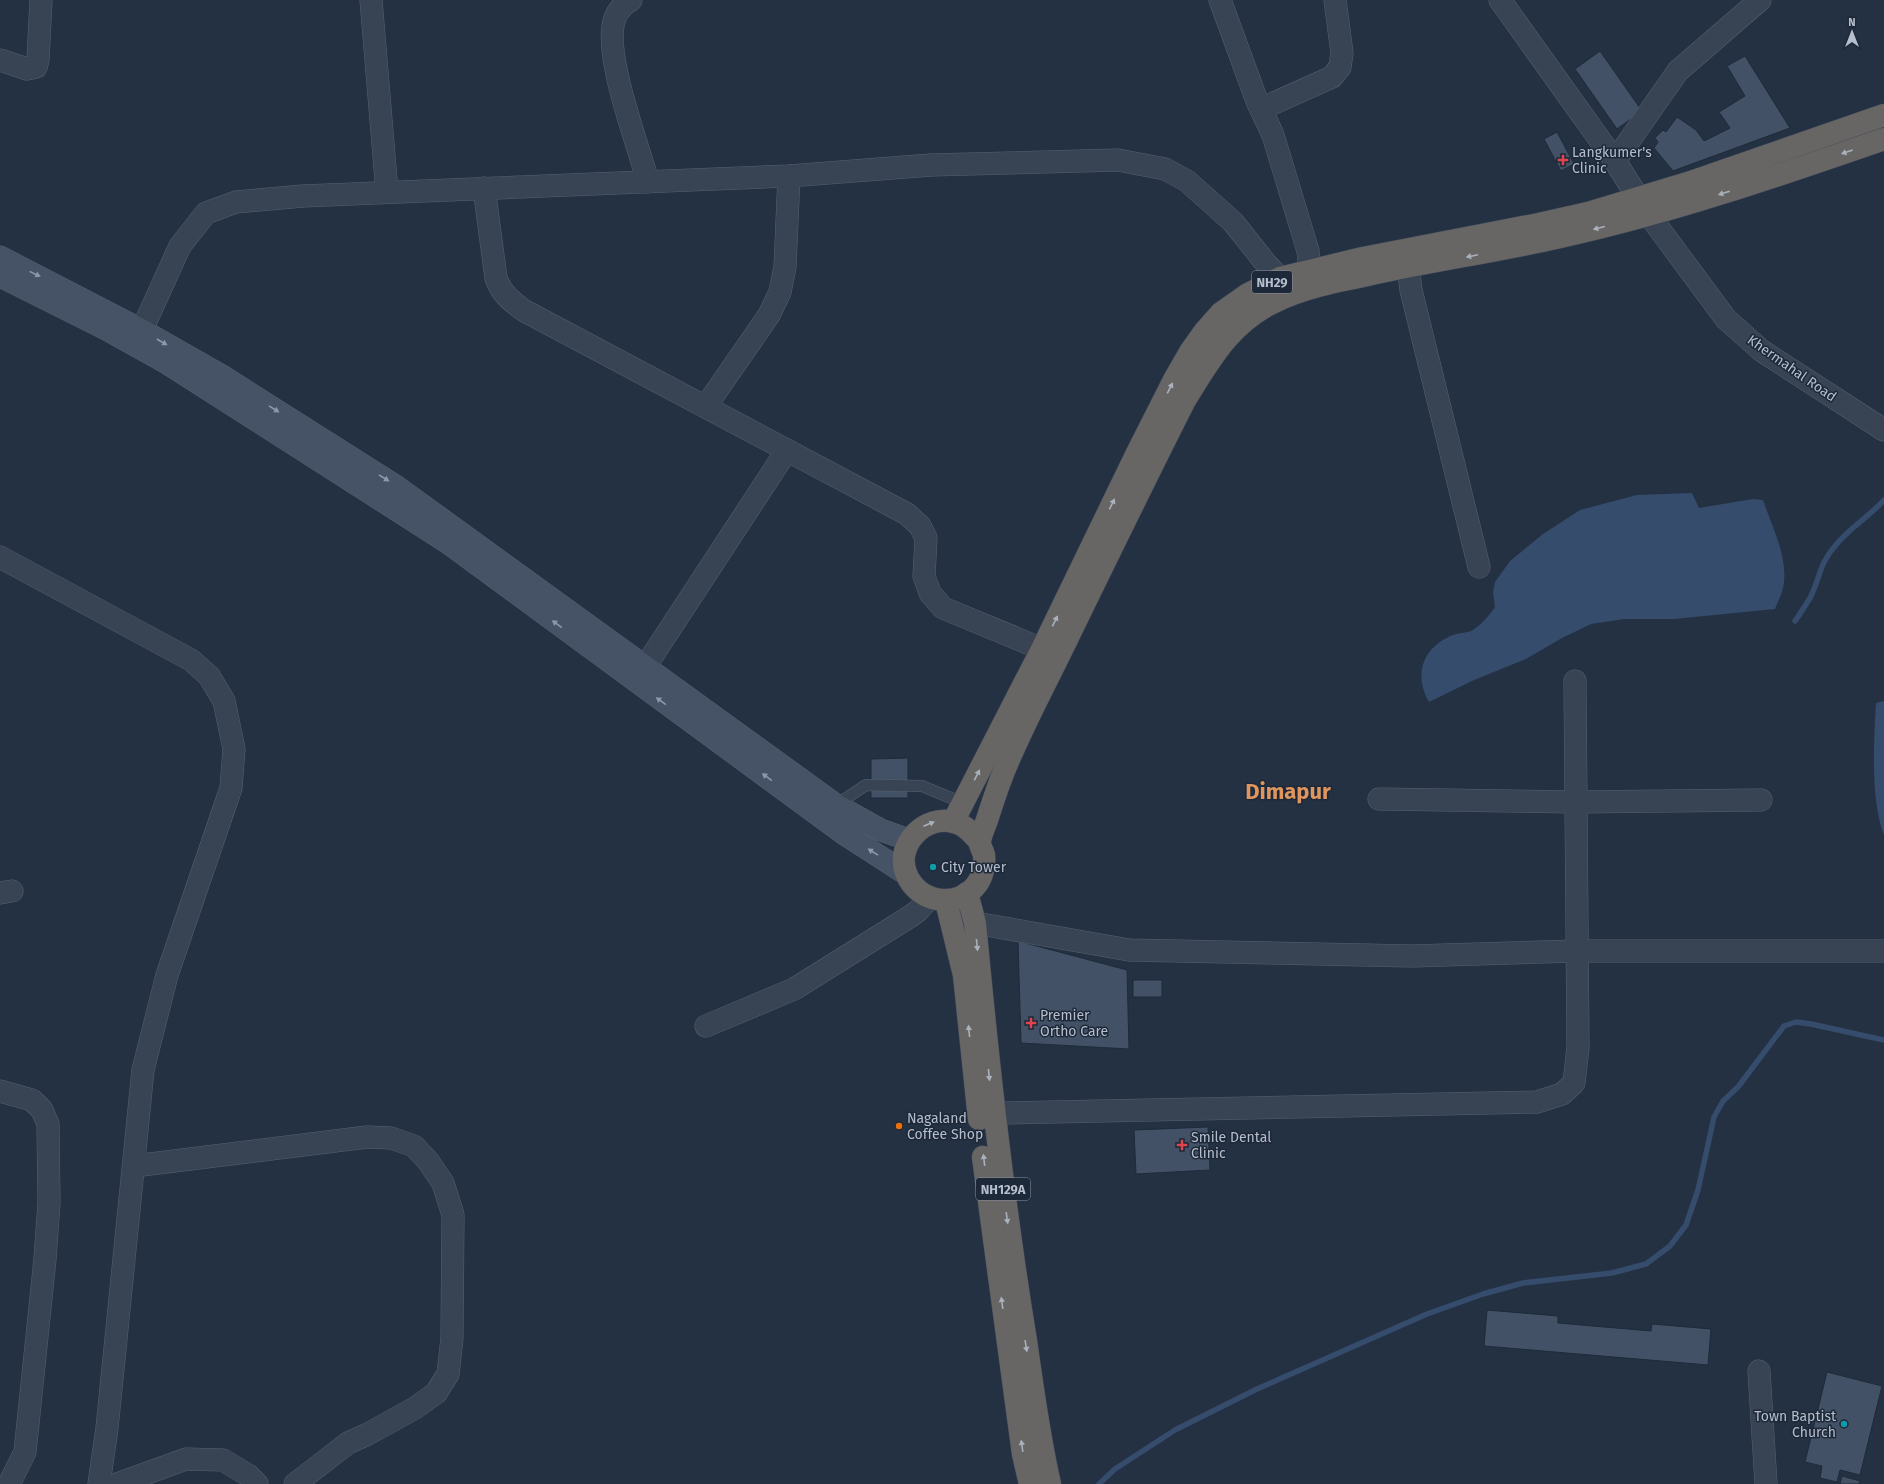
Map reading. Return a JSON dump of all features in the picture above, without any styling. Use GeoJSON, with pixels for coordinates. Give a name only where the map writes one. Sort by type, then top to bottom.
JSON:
{"type":"FeatureCollection","features":[{"type":"Feature","properties":{"kind":"highway","name":"NH29"},"geometry":{"type":"LineString","coordinates":[[937,899],[957,899],[967,893],[978,883],[983,870],[984,856],[980,842],[998,786],[1022,728],[1185,400],[1209,361],[1227,336],[1248,318],[1274,302],[1313,287],[1408,266],[1465,257],[1561,237],[1884,115]]}},
{"type":"Feature","properties":{"kind":"highway","name":"NH29"},"geometry":{"type":"LineString","coordinates":[[958,812],[1042,649],[1137,452],[1190,352],[1205,330],[1221,313],[1248,294],[1280,278],[1310,270],[1539,224],[1730,191],[1884,139]]}},
{"type":"Feature","properties":{"kind":"highway"},"geometry":{"type":"LineString","coordinates":[[937,899],[914,888],[906,873],[904,862],[905,851],[909,840],[920,828],[958,812],[980,842]]}},
{"type":"Feature","properties":{"kind":"highway","name":"NH129A"},"geometry":{"type":"LineString","coordinates":[[967,893],[975,923],[993,1115],[1013,1263],[1040,1435],[1050,1484]]}},
{"type":"Feature","properties":{"kind":"highway","name":"NH129A"},"geometry":{"type":"LineString","coordinates":[[937,899],[964,975],[976,1092],[997,1264],[1023,1454],[1030,1484]]}},
{"type":"Feature","properties":{"kind":"main road"},"geometry":{"type":"LineString","coordinates":[[0,257],[143,330],[222,376],[397,487],[836,805],[876,827],[909,840]]}},
{"type":"Feature","properties":{"kind":"main road"},"geometry":{"type":"LineString","coordinates":[[0,276],[106,329],[167,363],[447,542],[842,833],[906,873]]}},
{"type":"Feature","properties":{"kind":"street"},"geometry":{"type":"LineString","coordinates":[[0,60],[28,69],[36,67],[38,60],[41,0]]}},
{"type":"Feature","properties":{"kind":"street"},"geometry":{"type":"LineString","coordinates":[[371,0],[387,192]]}},
{"type":"Feature","properties":{"kind":"street"},"geometry":{"type":"LineString","coordinates":[[631,0],[624,5],[615,18],[612,39],[616,72],[648,182]]}},
{"type":"Feature","properties":{"kind":"street"},"geometry":{"type":"LineString","coordinates":[[1220,0],[1261,109],[1273,135],[1308,251],[1310,270]]}},
{"type":"Feature","properties":{"kind":"street"},"geometry":{"type":"LineString","coordinates":[[1261,109],[1332,77],[1340,67],[1342,53],[1335,0]]}},
{"type":"Feature","properties":{"kind":"street","name":"Khermahal Road"},"geometry":{"type":"LineString","coordinates":[[1500,0],[1615,161],[1643,207],[1726,319],[1762,351],[1884,430]]}},
{"type":"Feature","properties":{"kind":"street"},"geometry":{"type":"LineString","coordinates":[[1615,161],[1678,71],[1760,0]]}},
{"type":"Feature","properties":{"kind":"street"},"geometry":{"type":"LineString","coordinates":[[143,330],[180,246],[206,213],[236,202],[303,196],[387,192],[789,176],[931,165],[1118,160],[1165,169],[1187,181],[1233,222],[1268,266],[1280,278]]}},
{"type":"Feature","properties":{"kind":"street"},"geometry":{"type":"LineString","coordinates":[[706,406],[769,315],[780,292],[785,267],[789,176]]}},
{"type":"Feature","properties":{"kind":"street"},"geometry":{"type":"LineString","coordinates":[[484,188],[496,278],[500,289],[509,299],[523,310],[907,514],[920,526],[926,538],[924,576],[930,593],[943,608],[1042,649]]}},
{"type":"Feature","properties":{"kind":"street"},"geometry":{"type":"LineString","coordinates":[[1408,266],[1413,297],[1479,566]]}},
{"type":"Feature","properties":{"kind":"street"},"geometry":{"type":"LineString","coordinates":[[644,666],[649,661],[787,450]]}},
{"type":"Feature","properties":{"kind":"street"},"geometry":{"type":"LineString","coordinates":[[0,557],[191,660],[209,676],[224,702],[234,749],[231,788],[167,975],[143,1070],[107,1428],[99,1484]]}},
{"type":"Feature","properties":{"kind":"street"},"geometry":{"type":"LineString","coordinates":[[993,1115],[1015,1113],[1537,1102],[1562,1094],[1574,1083],[1578,1048],[1576,951],[1575,680]]}},
{"type":"Feature","properties":{"kind":"street"},"geometry":{"type":"LineString","coordinates":[[1379,798],[1576,802],[1761,800]]}},
{"type":"Feature","properties":{"kind":"street"},"geometry":{"type":"LineString","coordinates":[[706,1026],[794,989],[937,899]]}},
{"type":"Feature","properties":{"kind":"street"},"geometry":{"type":"LineString","coordinates":[[975,923],[1129,950],[1412,956],[1576,951],[1884,951]]}},
{"type":"Feature","properties":{"kind":"street"},"geometry":{"type":"LineString","coordinates":[[0,1091],[32,1100],[42,1110],[48,1124],[49,1203],[45,1259],[25,1452],[9,1484]]}},
{"type":"Feature","properties":{"kind":"street"},"geometry":{"type":"LineString","coordinates":[[134,1166],[367,1136],[391,1138],[414,1146],[428,1161],[443,1183],[453,1215],[452,1338],[448,1374],[436,1393],[414,1408],[368,1434],[348,1443],[295,1484]]}},
{"type":"Feature","properties":{"kind":"street"},"geometry":{"type":"LineString","coordinates":[[1760,1371],[1766,1484]]}},
{"type":"Feature","properties":{"kind":"street"},"geometry":{"type":"LineString","coordinates":[[117,1484],[186,1459],[223,1460],[248,1475],[257,1484]]}},
{"type":"Feature","properties":{"kind":"lane"},"geometry":{"type":"LineString","coordinates":[[836,805],[866,785],[922,786],[958,812]]}},
{"type":"Feature","properties":{"kind":"water"},"geometry":{"type":"Polygon","coordinates":[[[1692,493],[1699,508],[1753,499],[1763,500],[1779,545],[1784,569],[1782,592],[1775,609],[1674,619],[1624,619],[1591,624],[1562,638],[1526,659],[1474,680],[1429,702],[1424,692],[1422,681],[1424,662],[1428,654],[1443,640],[1453,635],[1471,631],[1490,614],[1495,607],[1493,592],[1495,582],[1510,561],[1543,534],[1580,510],[1637,495],[1692,493]]]}},
{"type":"Feature","properties":{"kind":"water"},"geometry":{"type":"Polygon","coordinates":[[[1884,701],[1884,835],[1877,805],[1874,752],[1876,703],[1884,701]]]}},
{"type":"Feature","properties":{"kind":"building"},"geometry":{"type":"Polygon","coordinates":[[[1600,51],[1642,111],[1617,129],[1575,69],[1600,51]]]}},
{"type":"Feature","properties":{"kind":"building"},"geometry":{"type":"Polygon","coordinates":[[[1745,56],[1790,128],[1673,171],[1654,148],[1658,142],[1655,138],[1663,130],[1666,132],[1677,117],[1696,130],[1704,141],[1730,128],[1719,112],[1745,96],[1727,66],[1745,56]]]}},
{"type":"Feature","properties":{"kind":"building"},"geometry":{"type":"Polygon","coordinates":[[[1557,132],[1574,164],[1561,171],[1544,139],[1557,132]]]}},
{"type":"Feature","properties":{"kind":"building"},"geometry":{"type":"Polygon","coordinates":[[[908,758],[908,798],[871,798],[871,759],[908,758]]]}},
{"type":"Feature","properties":{"kind":"building"},"geometry":{"type":"Polygon","coordinates":[[[1018,941],[1127,970],[1129,1049],[1021,1043],[1018,941]]]}},
{"type":"Feature","properties":{"kind":"building"},"geometry":{"type":"Polygon","coordinates":[[[1133,980],[1162,980],[1162,997],[1133,997],[1133,980]]]}},
{"type":"Feature","properties":{"kind":"building"},"geometry":{"type":"Polygon","coordinates":[[[1208,1127],[1210,1170],[1136,1174],[1134,1130],[1208,1127]]]}},
{"type":"Feature","properties":{"kind":"building"},"geometry":{"type":"Polygon","coordinates":[[[1487,1310],[1558,1316],[1558,1323],[1651,1331],[1652,1324],[1711,1329],[1708,1365],[1484,1346],[1487,1310]]]}},
{"type":"Feature","properties":{"kind":"building","name":"Town Baptist Church"},"geometry":{"type":"Polygon","coordinates":[[[1827,1372],[1882,1386],[1860,1475],[1840,1470],[1837,1482],[1820,1478],[1822,1466],[1805,1462],[1827,1372]]]}},
{"type":"Feature","properties":{"kind":"building"},"geometry":{"type":"Polygon","coordinates":[[[1842,1476],[1860,1481],[1859,1484],[1840,1484],[1842,1476]]]}},
{"type":"Feature","properties":{"kind":"waterway"},"geometry":{"type":"LineString","coordinates":[[1795,621],[1810,598],[1823,565],[1830,553],[1846,534],[1884,500]]}},
{"type":"Feature","properties":{"kind":"waterway"},"geometry":{"type":"LineString","coordinates":[[1099,1484],[1115,1469],[1175,1430],[1257,1389],[1427,1314],[1483,1294],[1523,1283],[1612,1273],[1646,1264],[1670,1246],[1686,1225],[1698,1190],[1714,1117],[1723,1101],[1738,1087],[1784,1026],[1796,1022],[1811,1024],[1884,1040]]}},
{"type":"Feature","properties":{"kind":"place","name":"Langkumer's Clinic"},"geometry":{"type":"Point","coordinates":[1563,160]}},
{"type":"Feature","properties":{"kind":"place","name":"City Tower"},"geometry":{"type":"Point","coordinates":[933,867]}},
{"type":"Feature","properties":{"kind":"place","name":"Premier Ortho Care"},"geometry":{"type":"Point","coordinates":[1031,1023]}},
{"type":"Feature","properties":{"kind":"place","name":"Nagaland Coffee Shop"},"geometry":{"type":"Point","coordinates":[899,1126]}},
{"type":"Feature","properties":{"kind":"place","name":"Smile Dental Clinic"},"geometry":{"type":"Point","coordinates":[1182,1145]}},
{"type":"Feature","properties":{"kind":"place","name":"Town Baptist Church"},"geometry":{"type":"Point","coordinates":[1844,1424]}},
{"type":"Feature","properties":{"kind":"district","name":"Dimapur"},"geometry":{"type":"Point","coordinates":[1288,791]}}]}
